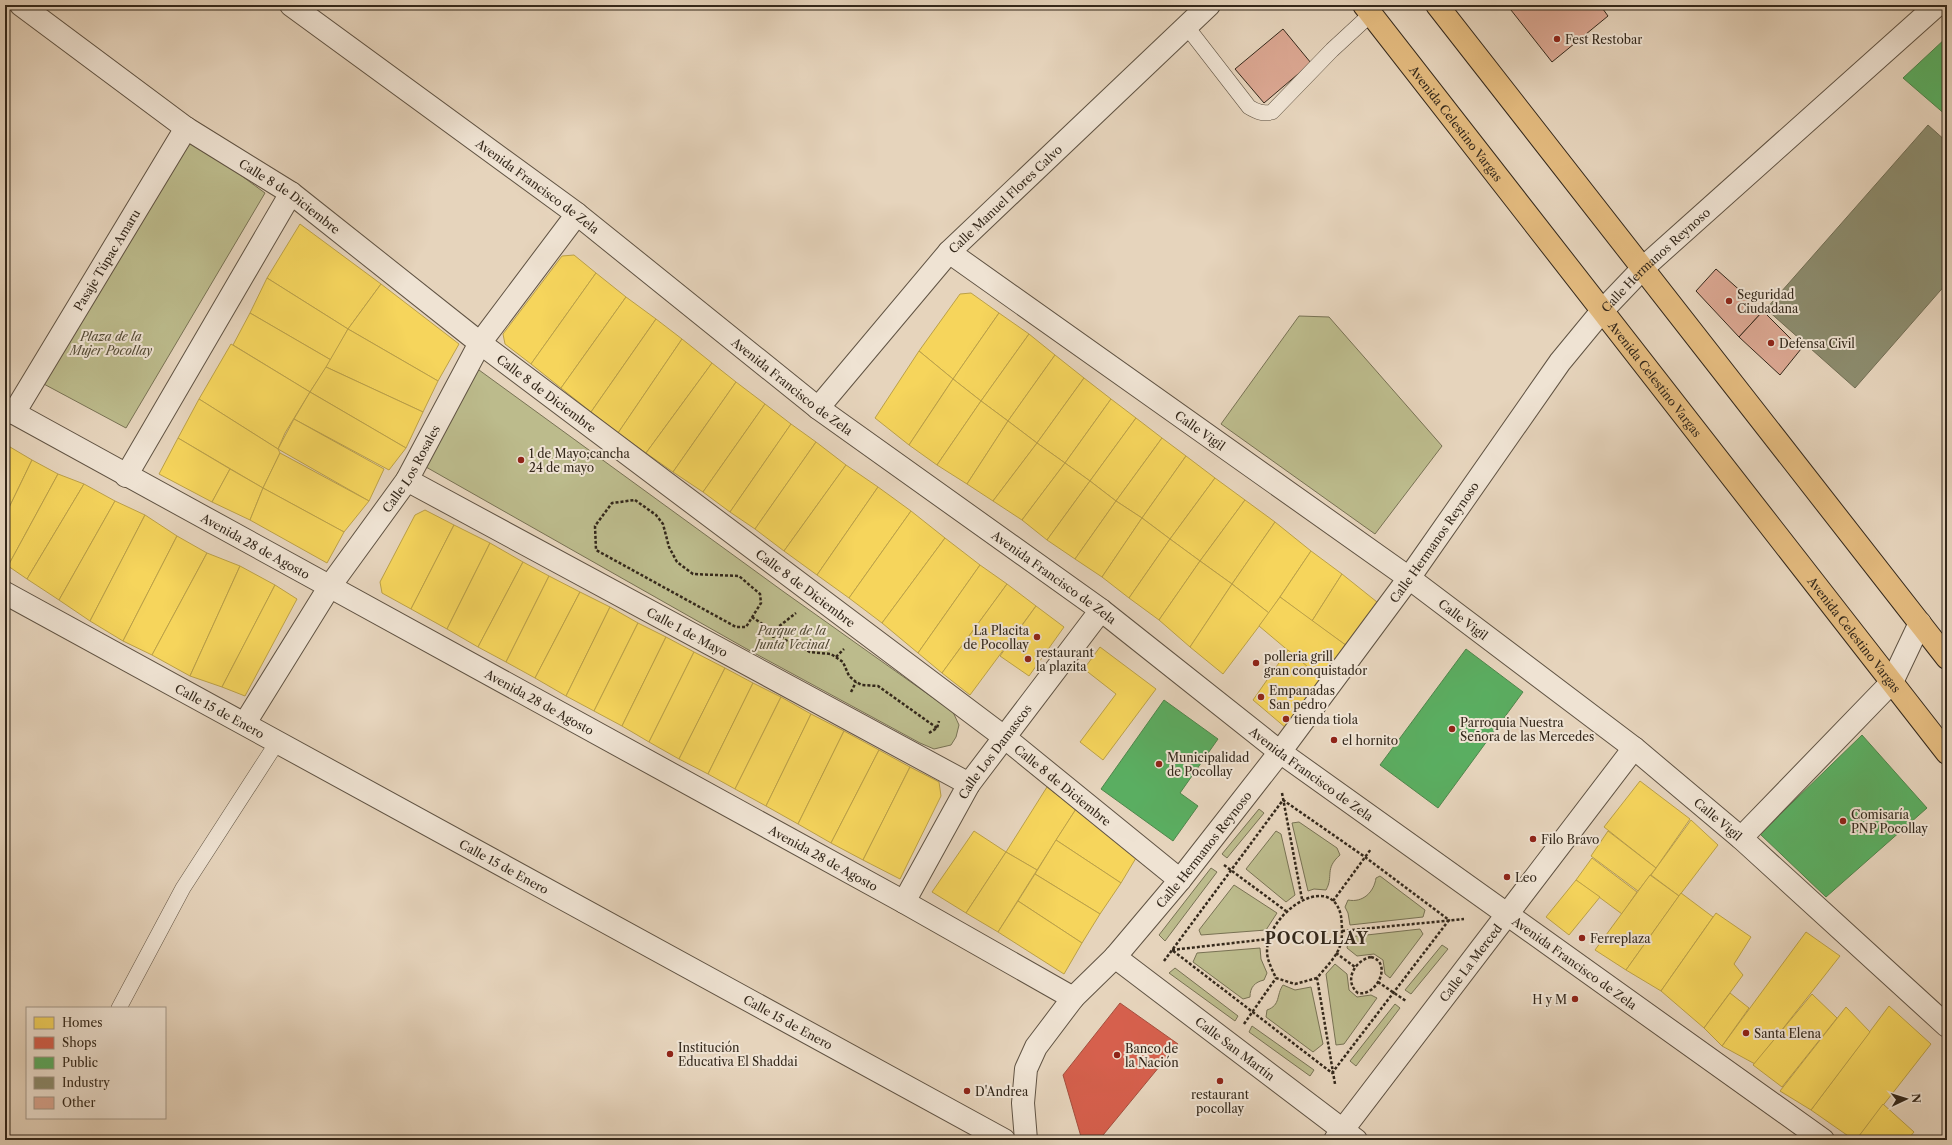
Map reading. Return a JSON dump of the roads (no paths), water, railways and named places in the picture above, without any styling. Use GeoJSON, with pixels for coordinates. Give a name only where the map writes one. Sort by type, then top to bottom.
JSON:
{"type":"FeatureCollection","features":[{"type":"Feature","properties":{"kind":"highway"},"geometry":{"type":"LineString","coordinates":[[1437,5],[1947,658]]}},
{"type":"Feature","properties":{"kind":"highway","name":"Avenida Celestino Vargas"},"geometry":{"type":"LineString","coordinates":[[1367,9],[1947,752]]}},
{"type":"Feature","properties":{"kind":"street","name":"Calle 8 de Diciembre"},"geometry":{"type":"LineString","coordinates":[[21,5],[186,128],[291,193],[480,343],[1004,737],[1180,880]]}},
{"type":"Feature","properties":{"kind":"street","name":"Avenida Francisco de Zela"},"geometry":{"type":"LineString","coordinates":[[291,5],[577,214],[818,408],[1101,610],[1280,752],[1823,1140]]}},
{"type":"Feature","properties":{"kind":"street","name":"Calle Manuel Flores Calvo"},"geometry":{"type":"LineString","coordinates":[[818,408],[949,252],[1209,5]]}},
{"type":"Feature","properties":{"kind":"street","name":"Calle Hermanos Reynoso"},"geometry":{"type":"LineString","coordinates":[[1026,1140],[1023,1103],[1026,1069],[1036,1047],[1073,998],[1115,957],[1180,880],[1280,752],[1409,578],[1560,362],[1602,311],[1643,268],[1937,5]]}},
{"type":"Feature","properties":{"kind":"street","name":"Pasaje Túpac Amaru"},"geometry":{"type":"LineString","coordinates":[[9,410],[186,128]]}},
{"type":"Feature","properties":{"kind":"street"},"geometry":{"type":"LineString","coordinates":[[126,476],[291,193]]}},
{"type":"Feature","properties":{"kind":"street","name":"Calle Los Rosales"},"geometry":{"type":"LineString","coordinates":[[244,723],[330,586],[407,480],[480,343],[577,214]]}},
{"type":"Feature","properties":{"kind":"street","name":"Calle Vigil"},"geometry":{"type":"LineString","coordinates":[[949,252],[1409,578],[1634,748],[1741,838],[1947,1026]]}},
{"type":"Feature","properties":{"kind":"street","name":"Avenida 28 de Agosto"},"geometry":{"type":"LineString","coordinates":[[9,410],[126,476],[330,586],[904,902],[1073,998]]}},
{"type":"Feature","properties":{"kind":"street","name":"Calle 1 de Mayo"},"geometry":{"type":"LineString","coordinates":[[407,480],[969,784]]}},
{"type":"Feature","properties":{"kind":"street","name":"Calle 15 de Enero"},"geometry":{"type":"LineString","coordinates":[[5,592],[1004,1140]]}},
{"type":"Feature","properties":{"kind":"street","name":"Calle Los Damascos"},"geometry":{"type":"LineString","coordinates":[[904,902],[969,784],[1101,610]]}},
{"type":"Feature","properties":{"kind":"street"},"geometry":{"type":"LineString","coordinates":[[1741,838],[1892,682],[1920,623]]}},
{"type":"Feature","properties":{"kind":"street","name":"Calle La Merced"},"geometry":{"type":"LineString","coordinates":[[1344,1137],[1506,913],[1634,748]]}},
{"type":"Feature","properties":{"kind":"street","name":"Calle San Martín"},"geometry":{"type":"LineString","coordinates":[[1115,957],[1344,1137]]}},
{"type":"Feature","properties":{"kind":"lane"},"geometry":{"type":"LineString","coordinates":[[1186,27],[1250,107],[1256,112],[1265,113],[1272,112],[1332,50],[1367,9]]}},
{"type":"Feature","properties":{"kind":"lane"},"geometry":{"type":"LineString","coordinates":[[120,1007],[183,888],[278,741]]}},
{"type":"Feature","properties":{"kind":"place","name":"Fest Restobar"},"geometry":{"type":"Point","coordinates":[1557,39]}},
{"type":"Feature","properties":{"kind":"place","name":"Seguridad Ciudadana"},"geometry":{"type":"Point","coordinates":[1729,301]}},
{"type":"Feature","properties":{"kind":"place","name":"Defensa Civil"},"geometry":{"type":"Point","coordinates":[1771,343]}},
{"type":"Feature","properties":{"kind":"place","name":"1 de Mayo;cancha 24 de mayo"},"geometry":{"type":"Point","coordinates":[521,460]}},
{"type":"Feature","properties":{"kind":"place","name":"La Placita de Pocollay"},"geometry":{"type":"Point","coordinates":[1037,637]}},
{"type":"Feature","properties":{"kind":"place","name":"restaurant la plazita"},"geometry":{"type":"Point","coordinates":[1028,659]}},
{"type":"Feature","properties":{"kind":"place","name":"polleria grill gran conquistador"},"geometry":{"type":"Point","coordinates":[1256,663]}},
{"type":"Feature","properties":{"kind":"place","name":"Empanadas San pedro"},"geometry":{"type":"Point","coordinates":[1261,697]}},
{"type":"Feature","properties":{"kind":"place","name":"tienda tiola"},"geometry":{"type":"Point","coordinates":[1286,719]}},
{"type":"Feature","properties":{"kind":"place","name":"Parroquia Nuestra Señora de las Mercedes"},"geometry":{"type":"Point","coordinates":[1452,729]}},
{"type":"Feature","properties":{"kind":"place","name":"el hornito"},"geometry":{"type":"Point","coordinates":[1334,740]}},
{"type":"Feature","properties":{"kind":"place","name":"Municipalidad de Pocollay"},"geometry":{"type":"Point","coordinates":[1159,764]}},
{"type":"Feature","properties":{"kind":"place","name":"Comisaría PNP Pocollay"},"geometry":{"type":"Point","coordinates":[1843,821]}},
{"type":"Feature","properties":{"kind":"place","name":"Filo Bravo"},"geometry":{"type":"Point","coordinates":[1533,839]}},
{"type":"Feature","properties":{"kind":"place","name":"Leo"},"geometry":{"type":"Point","coordinates":[1507,877]}},
{"type":"Feature","properties":{"kind":"place","name":"Ferreplaza"},"geometry":{"type":"Point","coordinates":[1582,938]}},
{"type":"Feature","properties":{"kind":"place","name":"H y M"},"geometry":{"type":"Point","coordinates":[1575,999]}},
{"type":"Feature","properties":{"kind":"place","name":"Santa Elena"},"geometry":{"type":"Point","coordinates":[1746,1033]}},
{"type":"Feature","properties":{"kind":"place","name":"Institución Educativa El Shaddai"},"geometry":{"type":"Point","coordinates":[670,1054]}},
{"type":"Feature","properties":{"kind":"place","name":"Banco de la Nación"},"geometry":{"type":"Point","coordinates":[1117,1055]}},
{"type":"Feature","properties":{"kind":"place","name":"restaurant pocollay"},"geometry":{"type":"Point","coordinates":[1220,1081]}},
{"type":"Feature","properties":{"kind":"place","name":"D'Andrea"},"geometry":{"type":"Point","coordinates":[967,1091]}},
{"type":"Feature","properties":{"kind":"district","name":"POCOLLAY"},"geometry":{"type":"Point","coordinates":[1317,938]}},
{"type":"Feature","properties":{"kind":"park label","name":"Plaza de la Mujer Pocollay"},"geometry":{"type":"Point","coordinates":[111,343]}},
{"type":"Feature","properties":{"kind":"park label","name":"Parque de la Junta Vecinal"},"geometry":{"type":"Point","coordinates":[792,637]}}]}
